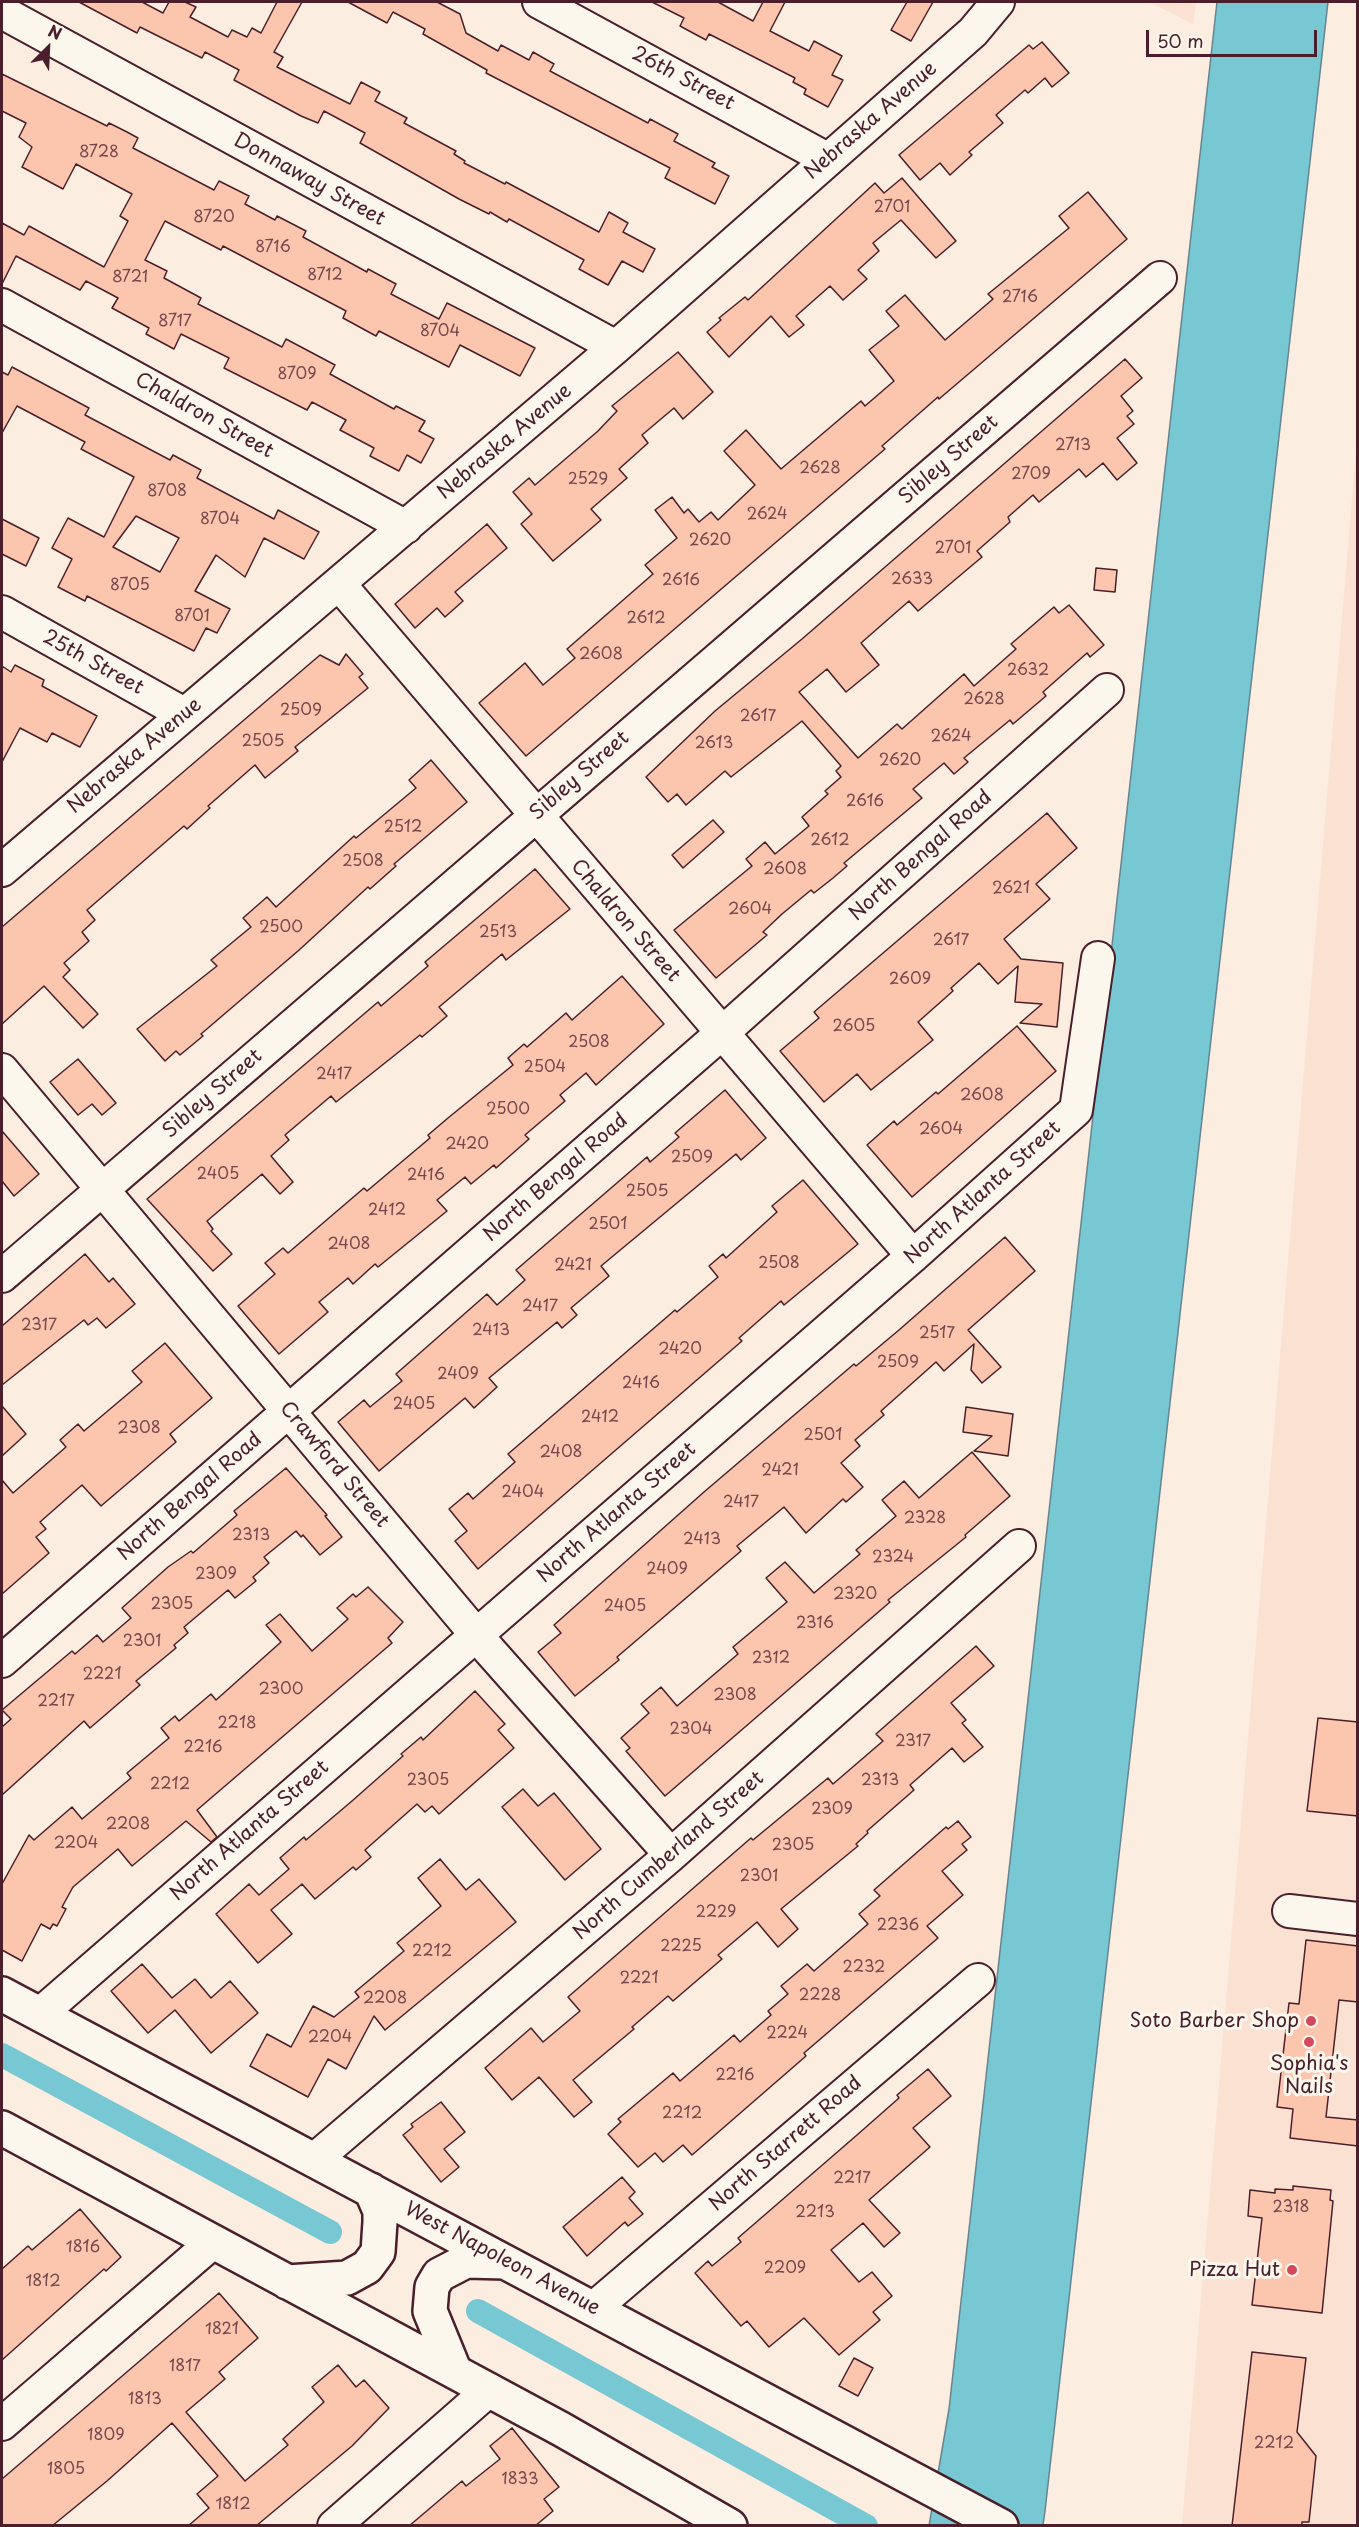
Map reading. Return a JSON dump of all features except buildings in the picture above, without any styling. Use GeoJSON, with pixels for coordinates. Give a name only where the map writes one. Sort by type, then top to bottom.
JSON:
{"type":"FeatureCollection","features":[{"type":"Feature","properties":{"kind":"main road","name":"West Napoleon Avenue"},"geometry":{"type":"LineString","coordinates":[[2,1994],[1001,2526]]}},
{"type":"Feature","properties":{"kind":"main road"},"geometry":{"type":"LineString","coordinates":[[2,2128],[489,2390],[730,2526]]}},
{"type":"Feature","properties":{"kind":"main road"},"geometry":{"type":"LineString","coordinates":[[286,2282],[347,2278],[367,2267],[378,2252],[380,2222],[380,2211],[371,2190]]}},
{"type":"Feature","properties":{"kind":"main road"},"geometry":{"type":"LineString","coordinates":[[455,2372],[430,2311],[432,2287],[439,2275],[466,2261],[507,2262]]}},
{"type":"Feature","properties":{"kind":"street","name":"26th Street"},"geometry":{"type":"LineString","coordinates":[[538,2],[827,159]]}},
{"type":"Feature","properties":{"kind":"street","name":"Nebraska Avenue"},"geometry":{"type":"LineString","coordinates":[[2,870],[616,347],[973,32],[998,2]]}},
{"type":"Feature","properties":{"kind":"street","name":"Donnaway Street"},"geometry":{"type":"LineString","coordinates":[[2,12],[616,347]]}},
{"type":"Feature","properties":{"kind":"street","name":"Sibley Street"},"geometry":{"type":"LineString","coordinates":[[2,1276],[1160,278]]}},
{"type":"Feature","properties":{"kind":"street","name":"Chaldron Street"},"geometry":{"type":"LineString","coordinates":[[2,305],[406,527]]}},
{"type":"Feature","properties":{"kind":"street","name":"Chaldron Street"},"geometry":{"type":"LineString","coordinates":[[339,584],[913,1256]]}},
{"type":"Feature","properties":{"kind":"street","name":"25th Street"},"geometry":{"type":"LineString","coordinates":[[2,612],[184,714]]}},
{"type":"Feature","properties":{"kind":"street","name":"North Bengal Road"},"geometry":{"type":"LineString","coordinates":[[2,1661],[722,1033],[1107,690]]}},
{"type":"Feature","properties":{"kind":"street","name":"North Atlanta Street"},"geometry":{"type":"LineString","coordinates":[[39,2014],[913,1256],[1076,1110],[1098,958]]}},
{"type":"Feature","properties":{"kind":"street","name":"Crawford Street"},"geometry":{"type":"LineString","coordinates":[[2,1070],[477,1634],[671,1855]]}},
{"type":"Feature","properties":{"kind":"street","name":"North Cumberland Street"},"geometry":{"type":"LineString","coordinates":[[314,2160],[671,1855],[1019,1546]]}},
{"type":"Feature","properties":{"kind":"street"},"geometry":{"type":"LineString","coordinates":[[1289,1911],[1358,1919]]}},
{"type":"Feature","properties":{"kind":"street","name":"North Starrett Road"},"geometry":{"type":"LineString","coordinates":[[594,2308],[978,1980]]}},
{"type":"Feature","properties":{"kind":"street"},"geometry":{"type":"LineString","coordinates":[[2,2424],[213,2242]]}},
{"type":"Feature","properties":{"kind":"street"},"geometry":{"type":"LineString","coordinates":[[334,2526],[489,2390]]}},
{"type":"Feature","properties":{"kind":"shaded area"},"geometry":{"type":"Polygon","coordinates":[[[1149,2],[1196,2],[1193,24],[1149,2]]]}},
{"type":"Feature","properties":{"kind":"shaded area"},"geometry":{"type":"Polygon","coordinates":[[[1357,439],[1357,2525],[1182,2525],[1357,439]]]}},
{"type":"Feature","properties":{"kind":"water"},"geometry":{"type":"Polygon","coordinates":[[[1217,2],[1328,2],[1045,2511],[1043,2525],[929,2526],[949,2409],[1217,2]]]}},
{"type":"Feature","properties":{"kind":"waterway"},"geometry":{"type":"LineString","coordinates":[[2,2055],[330,2232]]}},
{"type":"Feature","properties":{"kind":"waterway"},"geometry":{"type":"LineString","coordinates":[[478,2311],[866,2526]]}},
{"type":"Feature","properties":{"kind":"place","name":"Soto Barber Shop"},"geometry":{"type":"Point","coordinates":[1311,2021]}},
{"type":"Feature","properties":{"kind":"place","name":"Sophia's Nails"},"geometry":{"type":"Point","coordinates":[1309,2042]}},
{"type":"Feature","properties":{"kind":"place","name":"Pizza Hut"},"geometry":{"type":"Point","coordinates":[1292,2270]}}]}
